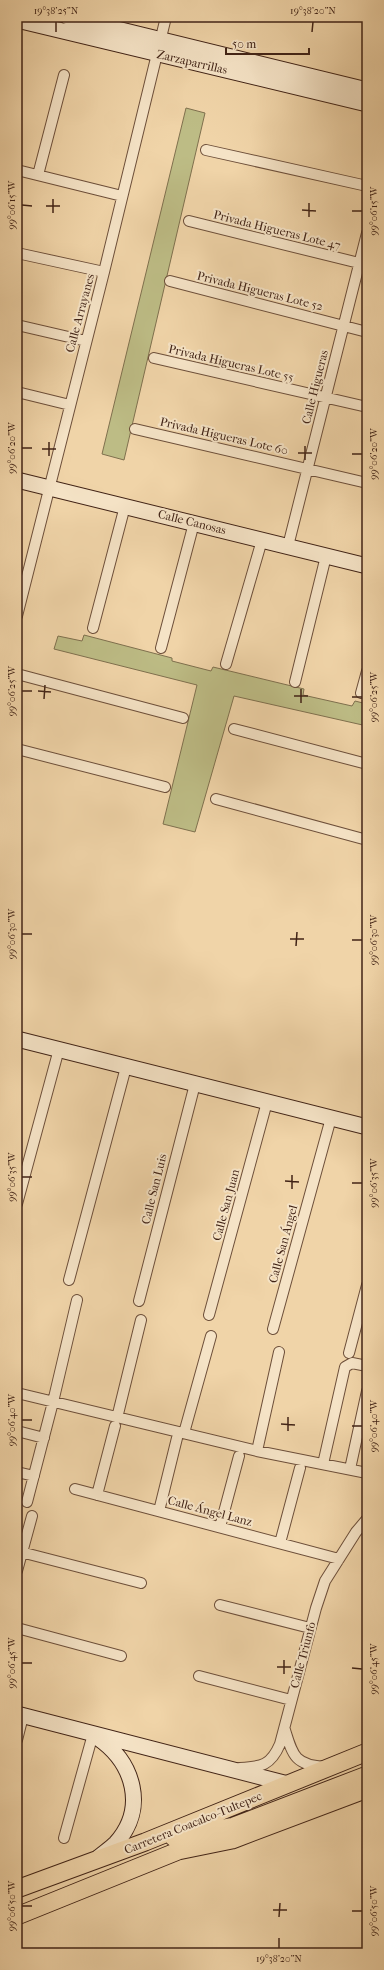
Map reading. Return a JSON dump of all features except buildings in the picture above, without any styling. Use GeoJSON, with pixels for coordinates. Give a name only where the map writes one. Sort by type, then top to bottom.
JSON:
{"type":"FeatureCollection","features":[{"type":"Feature","properties":{"kind":"main road","name":"Carretera Coacalco-Tultepec"},"geometry":{"type":"LineString","coordinates":[[17,1889],[93,1862],[367,1752]]}},
{"type":"Feature","properties":{"kind":"main road"},"geometry":{"type":"LineString","coordinates":[[144,1842],[204,1833],[234,1826],[367,1775]]}},
{"type":"Feature","properties":{"kind":"main road","name":"Carretera Coacalco-Tultepec"},"geometry":{"type":"LineString","coordinates":[[17,1916],[178,1851],[232,1840],[367,1789]]}},
{"type":"Feature","properties":{"kind":"street","name":"Zarzaparrillas"},"geometry":{"type":"LineString","coordinates":[[68,17],[159,46],[367,104]]}},
{"type":"Feature","properties":{"kind":"street","name":"Calle Arrayanes"},"geometry":{"type":"LineString","coordinates":[[17,616],[104,272],[166,17]]}},
{"type":"Feature","properties":{"kind":"street","name":"Zarzaparrillas"},"geometry":{"type":"LineString","coordinates":[[17,20],[159,46],[367,90]]}},
{"type":"Feature","properties":{"kind":"street"},"geometry":{"type":"LineString","coordinates":[[38,175],[64,75]]}},
{"type":"Feature","properties":{"kind":"street"},"geometry":{"type":"LineString","coordinates":[[206,150],[367,186]]}},
{"type":"Feature","properties":{"kind":"street"},"geometry":{"type":"LineString","coordinates":[[17,170],[122,196]]}},
{"type":"Feature","properties":{"kind":"street","name":"Privada Higueras Lote 47"},"geometry":{"type":"LineString","coordinates":[[189,222],[363,264]]}},
{"type":"Feature","properties":{"kind":"street","name":"Calle Higueras"},"geometry":{"type":"LineString","coordinates":[[288,546],[344,326],[363,264],[367,234]]}},
{"type":"Feature","properties":{"kind":"street"},"geometry":{"type":"LineString","coordinates":[[17,253],[104,272]]}},
{"type":"Feature","properties":{"kind":"street","name":"Privada Higueras Lote 52"},"geometry":{"type":"LineString","coordinates":[[170,281],[367,332]]}},
{"type":"Feature","properties":{"kind":"street"},"geometry":{"type":"LineString","coordinates":[[17,325],[86,341]]}},
{"type":"Feature","properties":{"kind":"street","name":"Privada Higueras Lote 55"},"geometry":{"type":"LineString","coordinates":[[154,358],[367,407]]}},
{"type":"Feature","properties":{"kind":"street"},"geometry":{"type":"LineString","coordinates":[[17,392],[70,405]]}},
{"type":"Feature","properties":{"kind":"street","name":"Privada Higueras Lote 60"},"geometry":{"type":"LineString","coordinates":[[135,429],[367,482]]}},
{"type":"Feature","properties":{"kind":"street","name":"Calle Canosas"},"geometry":{"type":"LineString","coordinates":[[17,480],[367,566]]}},
{"type":"Feature","properties":{"kind":"street"},"geometry":{"type":"LineString","coordinates":[[93,628],[125,506]]}},
{"type":"Feature","properties":{"kind":"street"},"geometry":{"type":"LineString","coordinates":[[161,648],[194,523]]}},
{"type":"Feature","properties":{"kind":"street"},"geometry":{"type":"LineString","coordinates":[[226,664],[262,540]]}},
{"type":"Feature","properties":{"kind":"street"},"geometry":{"type":"LineString","coordinates":[[296,682],[326,556]]}},
{"type":"Feature","properties":{"kind":"street"},"geometry":{"type":"LineString","coordinates":[[361,693],[367,671]]}},
{"type":"Feature","properties":{"kind":"street"},"geometry":{"type":"LineString","coordinates":[[17,674],[183,718]]}},
{"type":"Feature","properties":{"kind":"street"},"geometry":{"type":"LineString","coordinates":[[234,729],[367,764]]}},
{"type":"Feature","properties":{"kind":"street"},"geometry":{"type":"LineString","coordinates":[[17,749],[165,787]]}},
{"type":"Feature","properties":{"kind":"street"},"geometry":{"type":"LineString","coordinates":[[216,799],[367,840]]}},
{"type":"Feature","properties":{"kind":"street"},"geometry":{"type":"LineString","coordinates":[[17,1039],[367,1127]]}},
{"type":"Feature","properties":{"kind":"street"},"geometry":{"type":"LineString","coordinates":[[17,1204],[58,1050]]}},
{"type":"Feature","properties":{"kind":"street"},"geometry":{"type":"LineString","coordinates":[[69,1280],[126,1067]]}},
{"type":"Feature","properties":{"kind":"street","name":"Calle San Luis"},"geometry":{"type":"LineString","coordinates":[[139,1301],[195,1084]]}},
{"type":"Feature","properties":{"kind":"street","name":"Calle San Juan"},"geometry":{"type":"LineString","coordinates":[[210,1315],[267,1102]]}},
{"type":"Feature","properties":{"kind":"street","name":"Calle San Ángel"},"geometry":{"type":"LineString","coordinates":[[273,1329],[331,1118]]}},
{"type":"Feature","properties":{"kind":"street"},"geometry":{"type":"LineString","coordinates":[[348,1353],[367,1284]]}},
{"type":"Feature","properties":{"kind":"street"},"geometry":{"type":"LineString","coordinates":[[27,1502],[54,1402],[77,1300]]}},
{"type":"Feature","properties":{"kind":"street"},"geometry":{"type":"LineString","coordinates":[[97,1495],[141,1320]]}},
{"type":"Feature","properties":{"kind":"street"},"geometry":{"type":"LineString","coordinates":[[159,1511],[211,1336]]}},
{"type":"Feature","properties":{"kind":"street"},"geometry":{"type":"LineString","coordinates":[[257,1451],[279,1352]]}},
{"type":"Feature","properties":{"kind":"street"},"geometry":{"type":"LineString","coordinates":[[323,1464],[345,1367],[352,1363],[367,1366]]}},
{"type":"Feature","properties":{"kind":"street"},"geometry":{"type":"LineString","coordinates":[[350,1469],[367,1392]]}},
{"type":"Feature","properties":{"kind":"street"},"geometry":{"type":"LineString","coordinates":[[17,1393],[54,1402],[116,1422],[367,1473]]}},
{"type":"Feature","properties":{"kind":"street"},"geometry":{"type":"LineString","coordinates":[[17,1431],[44,1438]]}},
{"type":"Feature","properties":{"kind":"street"},"geometry":{"type":"LineString","coordinates":[[220,1527],[239,1456]]}},
{"type":"Feature","properties":{"kind":"street"},"geometry":{"type":"LineString","coordinates":[[280,1543],[300,1468]]}},
{"type":"Feature","properties":{"kind":"street"},"geometry":{"type":"LineString","coordinates":[[17,1472],[34,1476]]}},
{"type":"Feature","properties":{"kind":"street","name":"Calle Ángel Lanz"},"geometry":{"type":"LineString","coordinates":[[75,1489],[339,1559]]}},
{"type":"Feature","properties":{"kind":"street"},"geometry":{"type":"LineString","coordinates":[[17,1571],[20,1551],[32,1516]]}},
{"type":"Feature","properties":{"kind":"street","name":"Calle Triunfo"},"geometry":{"type":"LineString","coordinates":[[230,1769],[257,1767],[270,1761],[280,1744],[310,1628],[325,1581],[356,1532],[367,1519]]}},
{"type":"Feature","properties":{"kind":"street"},"geometry":{"type":"LineString","coordinates":[[20,1551],[141,1583]]}},
{"type":"Feature","properties":{"kind":"street"},"geometry":{"type":"LineString","coordinates":[[220,1605],[310,1628]]}},
{"type":"Feature","properties":{"kind":"street"},"geometry":{"type":"LineString","coordinates":[[17,1628],[121,1656]]}},
{"type":"Feature","properties":{"kind":"street"},"geometry":{"type":"LineString","coordinates":[[199,1676],[291,1700]]}},
{"type":"Feature","properties":{"kind":"street"},"geometry":{"type":"LineString","coordinates":[[17,1740],[20,1715]]}},
{"type":"Feature","properties":{"kind":"street","name":"Calle Triunfo"},"geometry":{"type":"LineString","coordinates":[[20,1715],[288,1784]]}},
{"type":"Feature","properties":{"kind":"street"},"geometry":{"type":"LineString","coordinates":[[284,1728],[291,1750],[296,1758],[308,1765],[331,1767]]}},
{"type":"Feature","properties":{"kind":"street"},"geometry":{"type":"LineString","coordinates":[[64,1838],[93,1734],[109,1745],[124,1762],[132,1782],[134,1804],[128,1825],[116,1844],[93,1862]]}},
{"type":"Feature","properties":{"kind":"shaded area"},"geometry":{"type":"Polygon","coordinates":[[[186,108],[205,113],[124,460],[102,454],[186,108]]]}},
{"type":"Feature","properties":{"kind":"shaded area"},"geometry":{"type":"Polygon","coordinates":[[[84,635],[172,658],[172,661],[211,671],[213,667],[304,689],[303,695],[352,706],[355,701],[367,704],[367,726],[234,696],[195,832],[163,824],[197,685],[54,649],[58,636],[82,641],[84,635]]]}}]}
